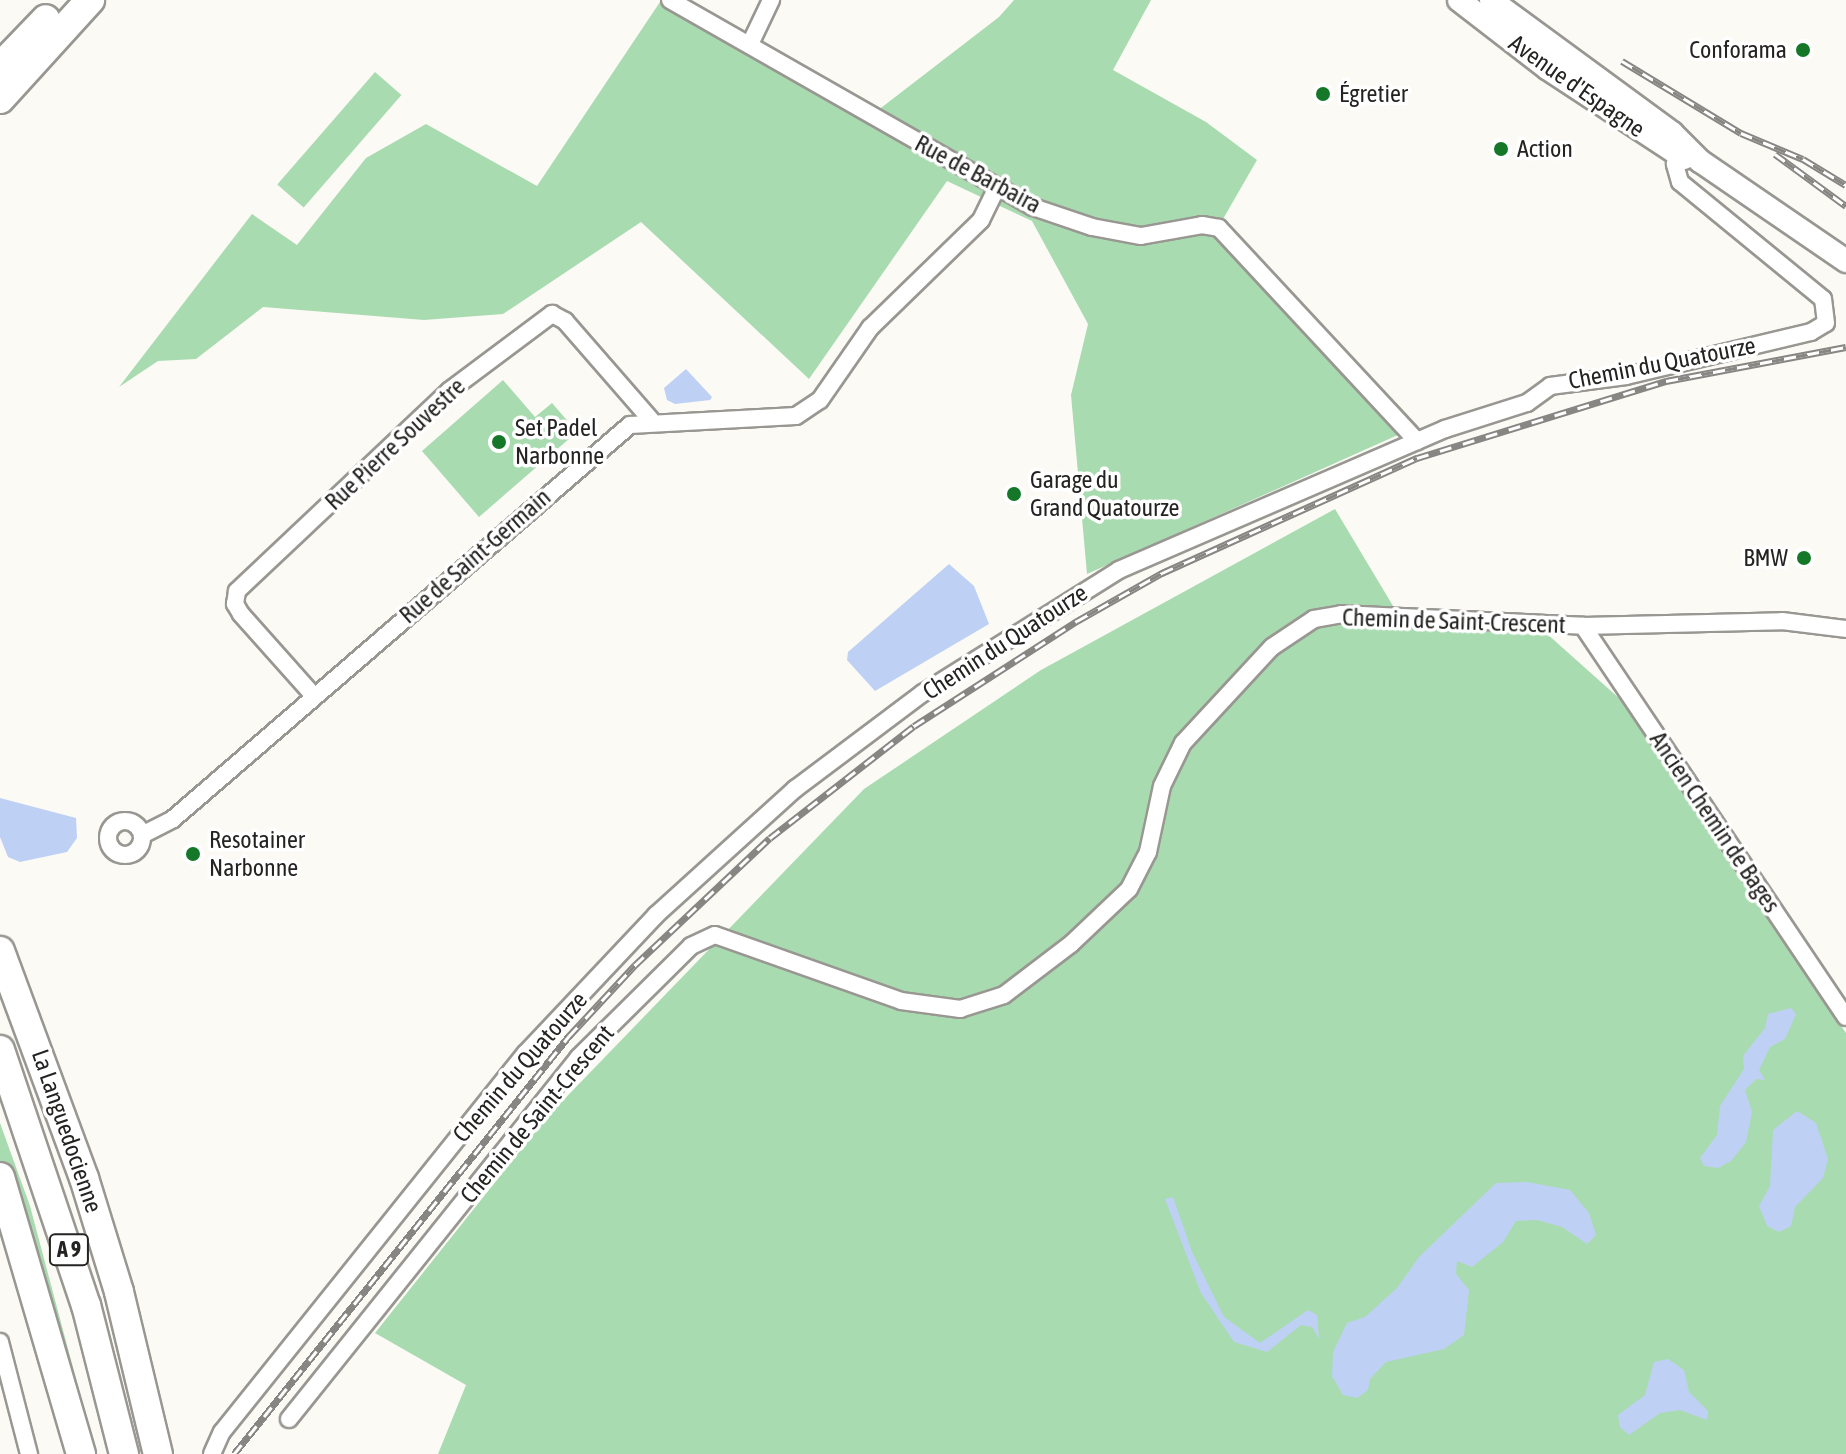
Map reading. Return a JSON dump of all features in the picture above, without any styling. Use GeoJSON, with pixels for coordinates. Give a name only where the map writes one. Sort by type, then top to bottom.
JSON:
{"type":"FeatureCollection","features":[{"type":"Feature","properties":{"kind":"highway"},"geometry":{"type":"LineString","coordinates":[[0,67],[61,12],[90,0]]}},
{"type":"Feature","properties":{"kind":"highway"},"geometry":{"type":"LineString","coordinates":[[0,86],[61,12]]}},
{"type":"Feature","properties":{"kind":"highway"},"geometry":{"type":"LineString","coordinates":[[0,99],[61,12]]}},
{"type":"Feature","properties":{"kind":"highway"},"geometry":{"type":"LineString","coordinates":[[0,117],[61,12]]}},
{"type":"Feature","properties":{"kind":"highway","name":"La Languedocienne"},"geometry":{"type":"LineString","coordinates":[[0,951],[84,1178],[119,1292],[158,1454]]}},
{"type":"Feature","properties":{"kind":"highway","name":"La Languedocienne"},"geometry":{"type":"LineString","coordinates":[[0,1050],[73,1262],[124,1454]]}},
{"type":"Feature","properties":{"kind":"highway"},"geometry":{"type":"LineString","coordinates":[[0,1177],[81,1454]]}},
{"type":"Feature","properties":{"kind":"main road","name":"Avenue d'Espagne"},"geometry":{"type":"LineString","coordinates":[[1459,0],[1547,68],[1680,148],[1846,261]]}},
{"type":"Feature","properties":{"kind":"main road","name":"Avenue d'Espagne"},"geometry":{"type":"LineString","coordinates":[[1491,0],[1680,148]]}},
{"type":"Feature","properties":{"kind":"street","name":"Rue de Barbaira"},"geometry":{"type":"LineString","coordinates":[[670,0],[751,42],[996,189],[1092,227],[1141,236],[1202,225],[1219,228],[1417,441]]}},
{"type":"Feature","properties":{"kind":"street"},"geometry":{"type":"LineString","coordinates":[[751,42],[771,0]]}},
{"type":"Feature","properties":{"kind":"street","name":"Chemin du Quatourze"},"geometry":{"type":"LineString","coordinates":[[212,1454],[222,1432],[526,1053],[656,915],[795,789],[923,693],[1119,570],[1417,441],[1527,403],[1550,386],[1626,376],[1811,332],[1826,323],[1828,307],[1814,290],[1685,188],[1675,172],[1680,148]]}},
{"type":"Feature","properties":{"kind":"street","name":"Rue de Saint-Germain"},"geometry":{"type":"LineString","coordinates":[[142,835],[173,819],[614,435],[651,420],[796,416],[820,400],[870,328],[981,220],[996,189]]}},
{"type":"Feature","properties":{"kind":"street","name":"Rue Pierre Souvestre"},"geometry":{"type":"LineString","coordinates":[[314,696],[241,614],[237,591],[449,391],[552,314],[565,321],[651,420]]}},
{"type":"Feature","properties":{"kind":"street","name":"Chemin de Saint-Crescent"},"geometry":{"type":"LineString","coordinates":[[289,1419],[578,1058],[691,946],[715,935],[901,1001],[960,1009],[1004,995],[1071,944],[1129,889],[1148,852],[1162,786],[1183,743],[1272,647],[1314,619],[1341,614],[1583,626],[1782,621],[1846,629]]}},
{"type":"Feature","properties":{"kind":"street","name":"Ancien Chemin de Bages"},"geometry":{"type":"LineString","coordinates":[[1583,626],[1846,1017]]}},
{"type":"Feature","properties":{"kind":"street"},"geometry":{"type":"LineString","coordinates":[[0,1342],[29,1454]]}},
{"type":"Feature","properties":{"kind":"green space"},"geometry":{"type":"Polygon","coordinates":[[[1014,0],[1151,0],[1113,70],[1206,122],[1257,160],[1223,219],[1418,426],[1087,574],[1071,395],[1088,324],[1032,221],[947,181],[809,379],[641,222],[503,314],[424,320],[263,307],[196,359],[158,361],[119,387],[252,214],[297,245],[366,158],[426,124],[537,186],[660,2],[864,121],[999,17],[1014,0]]]}},
{"type":"Feature","properties":{"kind":"green space"},"geometry":{"type":"Polygon","coordinates":[[[375,72],[401,95],[304,207],[277,184],[375,72]]]}},
{"type":"Feature","properties":{"kind":"green space","name":"Set Padel Narbonne"},"geometry":{"type":"Polygon","coordinates":[[[503,380],[535,417],[552,403],[577,432],[479,517],[422,451],[503,380]]]}},
{"type":"Feature","properties":{"kind":"green space"},"geometry":{"type":"Polygon","coordinates":[[[1335,509],[1405,626],[1546,633],[1620,699],[1846,1033],[1846,1454],[438,1454],[466,1385],[375,1333],[547,1117],[864,789],[1041,670],[1335,509]]]}},
{"type":"Feature","properties":{"kind":"green space"},"geometry":{"type":"Polygon","coordinates":[[[0,1123],[30,1206],[96,1454],[88,1454],[0,1161],[0,1123]]]}},
{"type":"Feature","properties":{"kind":"water"},"geometry":{"type":"Polygon","coordinates":[[[686,369],[712,397],[710,400],[675,404],[667,400],[664,388],[686,369]]]}},
{"type":"Feature","properties":{"kind":"water"},"geometry":{"type":"Polygon","coordinates":[[[949,564],[974,586],[989,624],[875,691],[847,660],[848,652],[949,564]]]}},
{"type":"Feature","properties":{"kind":"water"},"geometry":{"type":"Polygon","coordinates":[[[0,798],[76,818],[77,838],[67,852],[20,862],[8,857],[0,837],[0,798]]]}},
{"type":"Feature","properties":{"kind":"water"},"geometry":{"type":"Polygon","coordinates":[[[1791,1008],[1796,1014],[1785,1039],[1770,1047],[1759,1070],[1765,1080],[1756,1079],[1745,1090],[1752,1112],[1746,1142],[1731,1161],[1718,1168],[1704,1166],[1700,1158],[1717,1135],[1720,1106],[1744,1069],[1743,1056],[1765,1028],[1768,1014],[1791,1008]]]}},
{"type":"Feature","properties":{"kind":"water"},"geometry":{"type":"Polygon","coordinates":[[[1797,1111],[1816,1123],[1828,1159],[1823,1178],[1795,1207],[1791,1226],[1779,1232],[1767,1226],[1759,1206],[1770,1186],[1773,1130],[1797,1111]]]}},
{"type":"Feature","properties":{"kind":"water"},"geometry":{"type":"Polygon","coordinates":[[[1527,1182],[1570,1190],[1589,1213],[1596,1235],[1587,1244],[1562,1227],[1537,1220],[1516,1221],[1503,1242],[1472,1267],[1457,1261],[1456,1274],[1469,1290],[1464,1335],[1444,1349],[1386,1362],[1370,1379],[1368,1390],[1357,1398],[1343,1395],[1332,1376],[1333,1352],[1347,1323],[1365,1317],[1397,1288],[1419,1257],[1496,1183],[1527,1182]]]}},
{"type":"Feature","properties":{"kind":"water"},"geometry":{"type":"Polygon","coordinates":[[[1173,1197],[1192,1252],[1224,1317],[1260,1343],[1308,1310],[1317,1315],[1319,1339],[1312,1327],[1301,1325],[1267,1352],[1234,1342],[1201,1293],[1165,1199],[1173,1197]]]}},
{"type":"Feature","properties":{"kind":"water"},"geometry":{"type":"Polygon","coordinates":[[[1668,1359],[1684,1370],[1689,1392],[1708,1411],[1707,1420],[1680,1410],[1660,1413],[1629,1435],[1620,1427],[1618,1415],[1645,1395],[1654,1362],[1668,1359]]]}},
{"type":"Feature","properties":{"kind":"railway"},"geometry":{"type":"LineString","coordinates":[[1622,61],[1741,133],[1803,159],[1846,185]]}},
{"type":"Feature","properties":{"kind":"railway"},"geometry":{"type":"LineString","coordinates":[[1775,154],[1846,206]]}},
{"type":"Feature","properties":{"kind":"railway"},"geometry":{"type":"LineString","coordinates":[[234,1454],[569,1036],[635,965],[770,838],[914,726],[1077,621],[1162,573],[1417,458],[1666,381],[1846,347]]}},
{"type":"Feature","properties":{"kind":"place","name":"Conforama"},"geometry":{"type":"Point","coordinates":[1803,50]}},
{"type":"Feature","properties":{"kind":"place","name":"Égretier"},"geometry":{"type":"Point","coordinates":[1323,94]}},
{"type":"Feature","properties":{"kind":"place","name":"Action"},"geometry":{"type":"Point","coordinates":[1501,149]}},
{"type":"Feature","properties":{"kind":"place","name":"Set Padel Narbonne"},"geometry":{"type":"Point","coordinates":[499,442]}},
{"type":"Feature","properties":{"kind":"place","name":"Garage du Grand Quatourze"},"geometry":{"type":"Point","coordinates":[1014,494]}},
{"type":"Feature","properties":{"kind":"place","name":"BMW"},"geometry":{"type":"Point","coordinates":[1804,558]}},
{"type":"Feature","properties":{"kind":"place","name":"Resotainer Narbonne"},"geometry":{"type":"Point","coordinates":[193,854]}}]}
